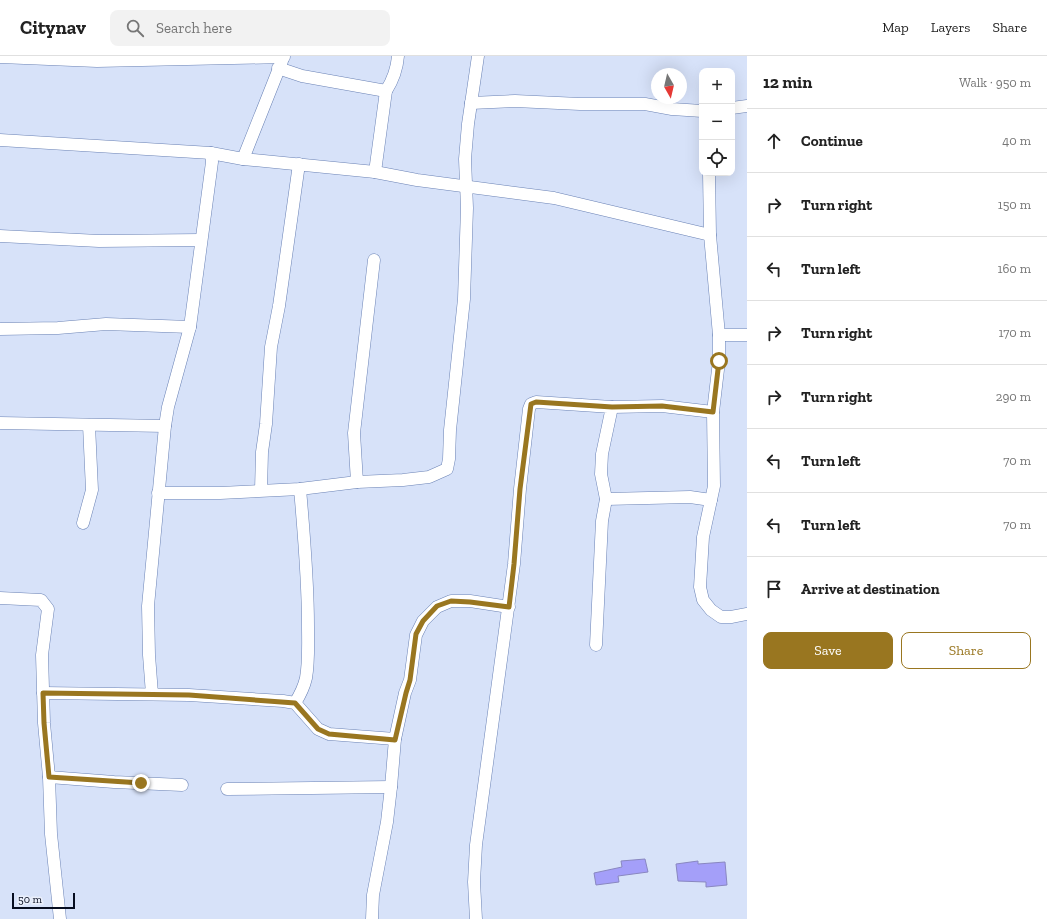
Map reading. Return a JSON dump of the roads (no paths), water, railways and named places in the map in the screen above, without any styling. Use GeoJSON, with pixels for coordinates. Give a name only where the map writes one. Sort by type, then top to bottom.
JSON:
{"type":"FeatureCollection","features":[{"type":"Feature","properties":{"kind":"street"},"geometry":{"type":"LineString","coordinates":[[0,56],[64,58],[97,61],[284,57],[278,68],[243,159]]}},
{"type":"Feature","properties":{"kind":"street"},"geometry":{"type":"LineString","coordinates":[[375,172],[386,91],[393,80],[398,63],[398,56]]}},
{"type":"Feature","properties":{"kind":"street"},"geometry":{"type":"LineString","coordinates":[[158,493],[220,493],[300,488],[429,477],[447,469],[464,299],[466,215],[465,185],[468,124],[478,56]]}},
{"type":"Feature","properties":{"kind":"street"},"geometry":{"type":"LineString","coordinates":[[278,68],[302,76],[386,91]]}},
{"type":"Feature","properties":{"kind":"street"},"geometry":{"type":"LineString","coordinates":[[472,103],[515,101],[580,104],[645,104],[672,109],[699,111]]}},
{"type":"Feature","properties":{"kind":"street"},"geometry":{"type":"LineString","coordinates":[[735,108],[747,106]]}},
{"type":"Feature","properties":{"kind":"street"},"geometry":{"type":"LineString","coordinates":[[0,140],[211,153],[243,159],[375,172],[417,180],[465,185],[554,198],[710,235]]}},
{"type":"Feature","properties":{"kind":"street"},"geometry":{"type":"LineString","coordinates":[[152,694],[149,655],[148,606],[165,426],[168,407],[190,327],[212,162],[211,153]]}},
{"type":"Feature","properties":{"kind":"street"},"geometry":{"type":"LineString","coordinates":[[261,490],[262,452],[266,424],[272,347],[299,164]]}},
{"type":"Feature","properties":{"kind":"street"},"geometry":{"type":"LineString","coordinates":[[709,176],[710,235],[719,335],[719,361],[713,412],[714,486],[703,537],[700,587],[703,600],[711,610],[721,617],[747,614]]}},
{"type":"Feature","properties":{"kind":"street"},"geometry":{"type":"LineString","coordinates":[[0,236],[99,241],[201,240]]}},
{"type":"Feature","properties":{"kind":"street"},"geometry":{"type":"LineString","coordinates":[[357,482],[354,433],[374,260]]}},
{"type":"Feature","properties":{"kind":"street"},"geometry":{"type":"LineString","coordinates":[[0,329],[58,328],[106,324],[190,327]]}},
{"type":"Feature","properties":{"kind":"street"},"geometry":{"type":"LineString","coordinates":[[719,335],[747,335]]}},
{"type":"Feature","properties":{"kind":"street"},"geometry":{"type":"LineString","coordinates":[[476,919],[474,882],[476,845],[509,607],[520,489],[531,404],[536,402],[545,402],[612,407],[662,406],[713,412]]}},
{"type":"Feature","properties":{"kind":"street"},"geometry":{"type":"LineString","coordinates":[[596,645],[602,521],[606,499],[601,474],[602,454],[612,407]]}},
{"type":"Feature","properties":{"kind":"street"},"geometry":{"type":"LineString","coordinates":[[0,423],[165,426]]}},
{"type":"Feature","properties":{"kind":"street"},"geometry":{"type":"LineString","coordinates":[[83,523],[92,490],[88,425]]}},
{"type":"Feature","properties":{"kind":"street"},"geometry":{"type":"LineString","coordinates":[[295,703],[301,694],[306,678],[308,651],[306,570],[300,488]]}},
{"type":"Feature","properties":{"kind":"street"},"geometry":{"type":"LineString","coordinates":[[606,499],[690,497],[711,500]]}},
{"type":"Feature","properties":{"kind":"street"},"geometry":{"type":"LineString","coordinates":[[0,598],[41,600],[48,609],[42,655],[44,723],[49,777],[51,834],[60,919]]}},
{"type":"Feature","properties":{"kind":"street"},"geometry":{"type":"LineString","coordinates":[[372,919],[373,895],[387,822],[395,740],[410,680],[416,634],[423,621],[437,606],[451,601],[509,607]]}},
{"type":"Feature","properties":{"kind":"street"},"geometry":{"type":"LineString","coordinates":[[43,693],[152,694],[295,703],[318,729],[329,734],[395,740]]}},
{"type":"Feature","properties":{"kind":"street"},"geometry":{"type":"LineString","coordinates":[[49,777],[182,785]]}},
{"type":"Feature","properties":{"kind":"street"},"geometry":{"type":"LineString","coordinates":[[227,789],[391,787]]}}]}
